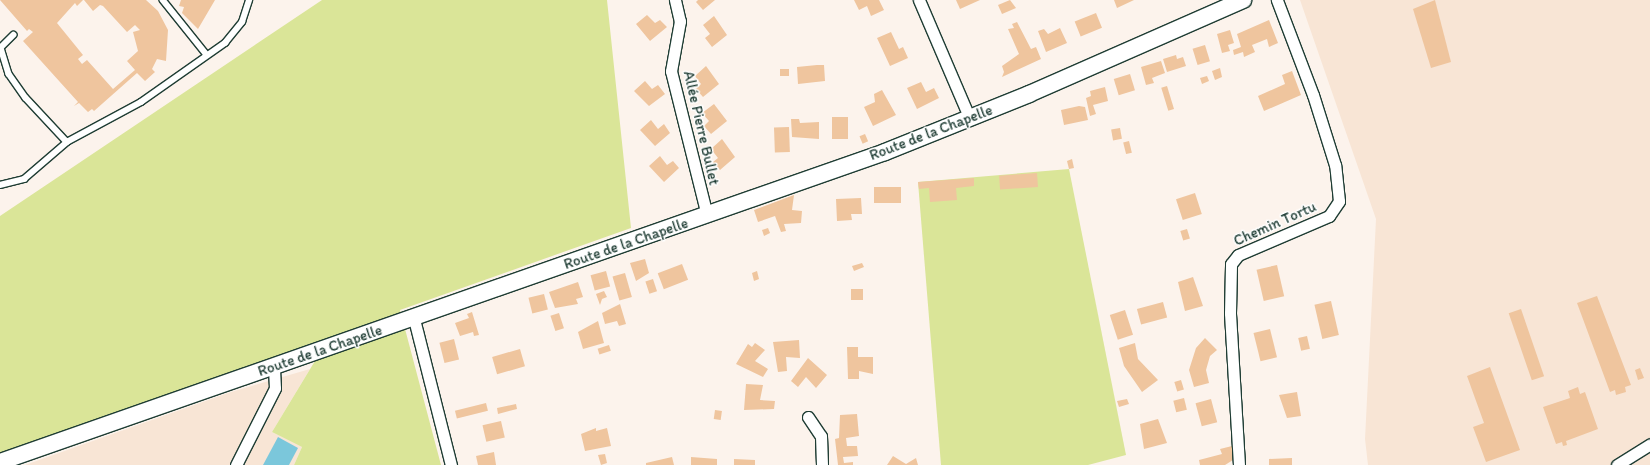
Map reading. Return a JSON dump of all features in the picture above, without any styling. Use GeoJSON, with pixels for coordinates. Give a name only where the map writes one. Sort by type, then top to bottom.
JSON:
{"type":"FeatureCollection","features":[{"type":"Feature","properties":{"kind":"main road","name":"Route de la Chapelle"},"geometry":{"type":"LineString","coordinates":[[0,462],[707,215],[970,119],[1243,0]]}},
{"type":"Feature","properties":{"kind":"street","name":"Allée Pierre Bullet"},"geometry":{"type":"LineString","coordinates":[[675,0],[680,21],[671,71],[707,215]]}},
{"type":"Feature","properties":{"kind":"street"},"geometry":{"type":"LineString","coordinates":[[919,0],[970,119]]}},
{"type":"Feature","properties":{"kind":"street","name":"Chemin Tortu"},"geometry":{"type":"LineString","coordinates":[[1239,465],[1230,313],[1232,264],[1238,255],[1330,216],[1339,201],[1335,165],[1313,95],[1277,0]]}},
{"type":"Feature","properties":{"kind":"street"},"geometry":{"type":"LineString","coordinates":[[414,318],[451,465]]}},
{"type":"Feature","properties":{"kind":"street"},"geometry":{"type":"LineString","coordinates":[[236,465],[275,388],[274,367]]}},
{"type":"Feature","properties":{"kind":"street"},"geometry":{"type":"LineString","coordinates":[[808,417],[821,436],[822,465]]}},
{"type":"Feature","properties":{"kind":"street"},"geometry":{"type":"LineString","coordinates":[[1617,465],[1650,444]]}},
{"type":"Feature","properties":{"kind":"lane"},"geometry":{"type":"LineString","coordinates":[[163,0],[207,56]]}},
{"type":"Feature","properties":{"kind":"lane"},"geometry":{"type":"LineString","coordinates":[[0,185],[24,179],[67,142],[141,102],[207,56],[234,34],[242,22],[249,0]]}},
{"type":"Feature","properties":{"kind":"lane"},"geometry":{"type":"LineString","coordinates":[[14,35],[1,48],[9,74],[26,98],[67,142]]}},
{"type":"Feature","properties":{"kind":"shaded area"},"geometry":{"type":"Polygon","coordinates":[[[1300,0],[1650,0],[1650,465],[1368,465],[1365,439],[1376,219],[1300,0]]]}},
{"type":"Feature","properties":{"kind":"shaded area"},"geometry":{"type":"Polygon","coordinates":[[[310,369],[272,432],[302,447],[294,465],[25,465],[231,392],[310,369]]]}},
{"type":"Feature","properties":{"kind":"green space"},"geometry":{"type":"Polygon","coordinates":[[[322,0],[607,0],[631,228],[400,310],[441,465],[294,465],[302,447],[272,432],[321,351],[0,462],[0,216],[322,0]]]}},
{"type":"Feature","properties":{"kind":"green space"},"geometry":{"type":"Polygon","coordinates":[[[1069,169],[1126,455],[1088,465],[941,465],[918,182],[1069,169]]]}},
{"type":"Feature","properties":{"kind":"water"},"geometry":{"type":"Polygon","coordinates":[[[278,437],[298,448],[289,465],[263,465],[278,437]]]}},
{"type":"Feature","properties":{"kind":"building"},"geometry":{"type":"Polygon","coordinates":[[[0,0],[83,0],[77,6],[75,3],[57,23],[83,55],[78,59],[82,64],[87,60],[113,89],[135,70],[127,61],[138,51],[133,32],[140,30],[135,25],[127,32],[103,6],[100,5],[93,11],[84,0],[146,0],[158,11],[168,30],[166,61],[157,59],[152,69],[155,72],[145,81],[137,73],[94,111],[92,109],[88,112],[79,103],[74,106],[78,102],[23,41],[33,32],[29,29],[27,31],[0,0]]]}},
{"type":"Feature","properties":{"kind":"building"},"geometry":{"type":"Polygon","coordinates":[[[181,0],[215,0],[198,29],[182,13],[184,7],[179,6],[181,0]]]}},
{"type":"Feature","properties":{"kind":"building"},"geometry":{"type":"Polygon","coordinates":[[[698,0],[715,0],[703,10],[696,2],[698,0]]]}},
{"type":"Feature","properties":{"kind":"building"},"geometry":{"type":"Polygon","coordinates":[[[854,0],[879,0],[884,10],[871,16],[867,6],[859,10],[854,0]]]}},
{"type":"Feature","properties":{"kind":"building"},"geometry":{"type":"Polygon","coordinates":[[[956,0],[980,0],[960,9],[956,0]]]}},
{"type":"Feature","properties":{"kind":"building"},"geometry":{"type":"Polygon","coordinates":[[[1010,0],[1016,8],[1002,14],[998,5],[1010,0]]]}},
{"type":"Feature","properties":{"kind":"building"},"geometry":{"type":"Polygon","coordinates":[[[1114,0],[1134,0],[1117,8],[1114,0]]]}},
{"type":"Feature","properties":{"kind":"building"},"geometry":{"type":"Polygon","coordinates":[[[1435,0],[1451,62],[1431,68],[1413,9],[1435,0]]]}},
{"type":"Feature","properties":{"kind":"building"},"geometry":{"type":"Polygon","coordinates":[[[1096,13],[1102,28],[1081,36],[1075,22],[1096,13]]]}},
{"type":"Feature","properties":{"kind":"building"},"geometry":{"type":"Polygon","coordinates":[[[647,15],[655,23],[660,20],[667,27],[650,41],[636,24],[647,15]]]}},
{"type":"Feature","properties":{"kind":"building"},"geometry":{"type":"Polygon","coordinates":[[[714,16],[727,35],[712,47],[705,38],[710,34],[703,25],[714,16]]]}},
{"type":"Feature","properties":{"kind":"building"},"geometry":{"type":"Polygon","coordinates":[[[1269,20],[1278,43],[1269,47],[1267,39],[1252,45],[1255,52],[1244,57],[1243,52],[1234,55],[1233,50],[1241,47],[1237,34],[1269,20]]]}},
{"type":"Feature","properties":{"kind":"building"},"geometry":{"type":"Polygon","coordinates":[[[1017,22],[1031,49],[1036,47],[1041,59],[1002,77],[1004,72],[1002,66],[1019,54],[1008,29],[1014,28],[1012,24],[1017,22]]]}},
{"type":"Feature","properties":{"kind":"building"},"geometry":{"type":"Polygon","coordinates":[[[1060,28],[1067,43],[1046,52],[1038,31],[1044,29],[1048,34],[1060,28]]]}},
{"type":"Feature","properties":{"kind":"building"},"geometry":{"type":"Polygon","coordinates":[[[1230,30],[1234,43],[1228,45],[1230,51],[1222,53],[1217,34],[1230,30]]]}},
{"type":"Feature","properties":{"kind":"building"},"geometry":{"type":"Polygon","coordinates":[[[891,32],[899,49],[903,47],[908,58],[890,66],[877,38],[891,32]]]}},
{"type":"Feature","properties":{"kind":"building"},"geometry":{"type":"Polygon","coordinates":[[[1205,45],[1210,61],[1198,65],[1193,49],[1205,45]]]}},
{"type":"Feature","properties":{"kind":"building"},"geometry":{"type":"Polygon","coordinates":[[[1176,55],[1177,59],[1183,57],[1186,66],[1167,72],[1163,59],[1176,55]]]}},
{"type":"Feature","properties":{"kind":"building"},"geometry":{"type":"Polygon","coordinates":[[[1161,61],[1165,73],[1152,78],[1154,83],[1146,85],[1141,67],[1161,61]]]}},
{"type":"Feature","properties":{"kind":"building"},"geometry":{"type":"Polygon","coordinates":[[[824,65],[825,81],[798,84],[797,67],[824,65]]]}},
{"type":"Feature","properties":{"kind":"building"},"geometry":{"type":"Polygon","coordinates":[[[706,66],[719,84],[703,97],[696,89],[701,84],[695,76],[706,66]]]}},
{"type":"Feature","properties":{"kind":"building"},"geometry":{"type":"Polygon","coordinates":[[[1220,68],[1222,77],[1215,80],[1212,71],[1220,68]]]}},
{"type":"Feature","properties":{"kind":"building"},"geometry":{"type":"Polygon","coordinates":[[[780,69],[789,69],[789,76],[780,76],[780,69]]]}},
{"type":"Feature","properties":{"kind":"building"},"geometry":{"type":"Polygon","coordinates":[[[1292,71],[1301,95],[1264,111],[1258,96],[1285,84],[1282,75],[1292,71]]]}},
{"type":"Feature","properties":{"kind":"building"},"geometry":{"type":"Polygon","coordinates":[[[1130,74],[1135,90],[1119,95],[1114,79],[1130,74]]]}},
{"type":"Feature","properties":{"kind":"building"},"geometry":{"type":"Polygon","coordinates":[[[1207,76],[1209,81],[1202,84],[1200,78],[1207,76]]]}},
{"type":"Feature","properties":{"kind":"building"},"geometry":{"type":"Polygon","coordinates":[[[645,81],[652,89],[658,85],[665,94],[649,106],[634,91],[645,81]]]}},
{"type":"Feature","properties":{"kind":"building"},"geometry":{"type":"Polygon","coordinates":[[[921,82],[926,92],[934,88],[939,98],[917,109],[907,88],[921,82]]]}},
{"type":"Feature","properties":{"kind":"building"},"geometry":{"type":"Polygon","coordinates":[[[1167,86],[1174,109],[1168,111],[1161,88],[1167,86]]]}},
{"type":"Feature","properties":{"kind":"building"},"geometry":{"type":"Polygon","coordinates":[[[1105,87],[1108,101],[1093,105],[1096,114],[1090,116],[1086,98],[1091,96],[1090,91],[1105,87]]]}},
{"type":"Feature","properties":{"kind":"building"},"geometry":{"type":"Polygon","coordinates":[[[882,90],[896,115],[873,126],[864,107],[875,102],[874,94],[882,90]]]}},
{"type":"Feature","properties":{"kind":"building"},"geometry":{"type":"Polygon","coordinates":[[[714,104],[727,121],[711,134],[704,126],[709,121],[702,113],[714,104]]]}},
{"type":"Feature","properties":{"kind":"building"},"geometry":{"type":"Polygon","coordinates":[[[1079,106],[1085,107],[1088,120],[1064,125],[1061,110],[1079,106]]]}},
{"type":"Feature","properties":{"kind":"building"},"geometry":{"type":"Polygon","coordinates":[[[832,117],[848,117],[848,139],[832,139],[832,117]]]}},
{"type":"Feature","properties":{"kind":"building"},"geometry":{"type":"Polygon","coordinates":[[[791,119],[799,119],[800,123],[819,122],[819,139],[792,137],[791,119]]]}},
{"type":"Feature","properties":{"kind":"building"},"geometry":{"type":"Polygon","coordinates":[[[651,120],[658,129],[664,124],[670,133],[655,146],[640,130],[651,120]]]}},
{"type":"Feature","properties":{"kind":"building"},"geometry":{"type":"Polygon","coordinates":[[[789,127],[790,152],[775,153],[774,128],[789,127]]]}},
{"type":"Feature","properties":{"kind":"building"},"geometry":{"type":"Polygon","coordinates":[[[1120,128],[1122,139],[1113,140],[1111,130],[1120,128]]]}},
{"type":"Feature","properties":{"kind":"building"},"geometry":{"type":"Polygon","coordinates":[[[865,134],[868,141],[863,144],[859,136],[865,134]]]}},
{"type":"Feature","properties":{"kind":"building"},"geometry":{"type":"Polygon","coordinates":[[[722,139],[735,157],[720,170],[713,162],[718,158],[711,149],[722,139]]]}},
{"type":"Feature","properties":{"kind":"building"},"geometry":{"type":"Polygon","coordinates":[[[1129,141],[1132,153],[1126,154],[1123,142],[1129,141]]]}},
{"type":"Feature","properties":{"kind":"building"},"geometry":{"type":"Polygon","coordinates":[[[660,156],[667,165],[673,161],[679,168],[664,182],[649,166],[660,156]]]}},
{"type":"Feature","properties":{"kind":"building"},"geometry":{"type":"Polygon","coordinates":[[[1072,159],[1074,168],[1069,169],[1067,161],[1072,159]]]}},
{"type":"Feature","properties":{"kind":"building"},"geometry":{"type":"Polygon","coordinates":[[[1037,173],[1038,187],[1000,190],[999,176],[1037,173]]]}},
{"type":"Feature","properties":{"kind":"building"},"geometry":{"type":"Polygon","coordinates":[[[974,178],[974,186],[956,188],[957,200],[930,202],[929,188],[919,189],[918,182],[974,178]]]}},
{"type":"Feature","properties":{"kind":"building"},"geometry":{"type":"Polygon","coordinates":[[[874,187],[901,187],[901,203],[874,203],[874,187]]]}},
{"type":"Feature","properties":{"kind":"building"},"geometry":{"type":"Polygon","coordinates":[[[1195,193],[1202,214],[1183,220],[1176,199],[1195,193]]]}},
{"type":"Feature","properties":{"kind":"building"},"geometry":{"type":"Polygon","coordinates":[[[794,195],[792,210],[802,211],[801,223],[784,224],[786,231],[781,232],[775,216],[758,222],[754,210],[794,195]]]}},
{"type":"Feature","properties":{"kind":"building"},"geometry":{"type":"Polygon","coordinates":[[[861,198],[862,214],[851,214],[852,220],[837,221],[836,199],[861,198]]]}},
{"type":"Feature","properties":{"kind":"building"},"geometry":{"type":"Polygon","coordinates":[[[768,228],[770,233],[764,236],[762,230],[768,228]]]}},
{"type":"Feature","properties":{"kind":"building"},"geometry":{"type":"Polygon","coordinates":[[[1187,229],[1190,239],[1183,241],[1180,231],[1187,229]]]}},
{"type":"Feature","properties":{"kind":"building"},"geometry":{"type":"Polygon","coordinates":[[[645,259],[649,273],[636,281],[630,263],[645,259]]]}},
{"type":"Feature","properties":{"kind":"building"},"geometry":{"type":"Polygon","coordinates":[[[862,263],[864,267],[854,271],[852,266],[862,263]]]}},
{"type":"Feature","properties":{"kind":"building"},"geometry":{"type":"Polygon","coordinates":[[[682,264],[688,280],[664,289],[658,273],[682,264]]]}},
{"type":"Feature","properties":{"kind":"building"},"geometry":{"type":"Polygon","coordinates":[[[1277,265],[1284,296],[1264,301],[1257,270],[1277,265]]]}},
{"type":"Feature","properties":{"kind":"building"},"geometry":{"type":"Polygon","coordinates":[[[606,271],[610,286],[595,291],[591,275],[606,271]]]}},
{"type":"Feature","properties":{"kind":"building"},"geometry":{"type":"Polygon","coordinates":[[[757,271],[759,279],[754,281],[752,273],[757,271]]]}},
{"type":"Feature","properties":{"kind":"building"},"geometry":{"type":"Polygon","coordinates":[[[625,273],[632,297],[619,301],[613,277],[625,273]]]}},
{"type":"Feature","properties":{"kind":"building"},"geometry":{"type":"Polygon","coordinates":[[[1193,277],[1203,306],[1185,311],[1178,282],[1193,277]]]}},
{"type":"Feature","properties":{"kind":"building"},"geometry":{"type":"Polygon","coordinates":[[[653,279],[657,291],[649,294],[645,281],[653,279]]]}},
{"type":"Feature","properties":{"kind":"building"},"geometry":{"type":"Polygon","coordinates":[[[578,282],[583,297],[576,299],[578,304],[555,308],[549,292],[578,282]]]}},
{"type":"Feature","properties":{"kind":"building"},"geometry":{"type":"Polygon","coordinates":[[[851,289],[863,289],[863,300],[851,300],[851,289]]]}},
{"type":"Feature","properties":{"kind":"building"},"geometry":{"type":"Polygon","coordinates":[[[604,291],[607,297],[602,299],[600,305],[596,294],[604,291]]]}},
{"type":"Feature","properties":{"kind":"building"},"geometry":{"type":"Polygon","coordinates":[[[544,294],[548,310],[532,313],[528,298],[544,294]]]}},
{"type":"Feature","properties":{"kind":"building"},"geometry":{"type":"Polygon","coordinates":[[[1597,296],[1631,385],[1625,387],[1626,392],[1616,395],[1615,390],[1610,392],[1577,303],[1597,296]]]}},
{"type":"Feature","properties":{"kind":"building"},"geometry":{"type":"Polygon","coordinates":[[[1331,301],[1339,335],[1322,339],[1314,305],[1331,301]]]}},
{"type":"Feature","properties":{"kind":"building"},"geometry":{"type":"Polygon","coordinates":[[[1163,302],[1167,317],[1141,324],[1137,309],[1163,302]]]}},
{"type":"Feature","properties":{"kind":"building"},"geometry":{"type":"Polygon","coordinates":[[[620,304],[626,324],[619,326],[617,321],[605,324],[602,313],[620,304]]]}},
{"type":"Feature","properties":{"kind":"building"},"geometry":{"type":"Polygon","coordinates":[[[1521,309],[1544,376],[1532,380],[1509,313],[1521,309]]]}},
{"type":"Feature","properties":{"kind":"building"},"geometry":{"type":"Polygon","coordinates":[[[1125,310],[1133,335],[1118,340],[1110,315],[1125,310]]]}},
{"type":"Feature","properties":{"kind":"building"},"geometry":{"type":"Polygon","coordinates":[[[472,312],[479,335],[474,336],[473,332],[460,336],[455,323],[469,318],[467,314],[472,312]]]}},
{"type":"Feature","properties":{"kind":"building"},"geometry":{"type":"Polygon","coordinates":[[[559,313],[564,328],[555,331],[550,316],[559,313]]]}},
{"type":"Feature","properties":{"kind":"building"},"geometry":{"type":"Polygon","coordinates":[[[598,321],[604,343],[583,349],[578,332],[598,321]]]}},
{"type":"Feature","properties":{"kind":"building"},"geometry":{"type":"Polygon","coordinates":[[[1270,329],[1277,357],[1261,361],[1254,333],[1270,329]]]}},
{"type":"Feature","properties":{"kind":"building"},"geometry":{"type":"Polygon","coordinates":[[[1307,336],[1310,349],[1301,351],[1298,338],[1307,336]]]}},
{"type":"Feature","properties":{"kind":"building"},"geometry":{"type":"Polygon","coordinates":[[[1205,338],[1217,350],[1210,356],[1206,370],[1209,383],[1194,387],[1189,370],[1196,348],[1205,338]]]}},
{"type":"Feature","properties":{"kind":"building"},"geometry":{"type":"Polygon","coordinates":[[[454,339],[459,359],[445,363],[439,343],[454,339]]]}},
{"type":"Feature","properties":{"kind":"building"},"geometry":{"type":"Polygon","coordinates":[[[799,340],[800,358],[786,357],[787,371],[778,372],[773,342],[799,340]]]}},
{"type":"Feature","properties":{"kind":"building"},"geometry":{"type":"Polygon","coordinates":[[[755,343],[765,350],[755,361],[768,369],[763,377],[736,364],[748,344],[752,347],[755,343]]]}},
{"type":"Feature","properties":{"kind":"building"},"geometry":{"type":"Polygon","coordinates":[[[1135,343],[1138,359],[1158,380],[1142,392],[1124,366],[1119,348],[1135,343]]]}},
{"type":"Feature","properties":{"kind":"building"},"geometry":{"type":"Polygon","coordinates":[[[609,345],[611,351],[599,354],[598,349],[609,345]]]}},
{"type":"Feature","properties":{"kind":"building"},"geometry":{"type":"Polygon","coordinates":[[[847,347],[858,347],[858,357],[873,357],[873,374],[859,371],[859,379],[848,379],[847,347]]]}},
{"type":"Feature","properties":{"kind":"building"},"geometry":{"type":"Polygon","coordinates":[[[520,349],[525,366],[497,374],[492,357],[520,349]]]}},
{"type":"Feature","properties":{"kind":"building"},"geometry":{"type":"Polygon","coordinates":[[[808,358],[827,375],[816,388],[806,377],[798,387],[791,381],[808,358]]]}},
{"type":"Feature","properties":{"kind":"building"},"geometry":{"type":"Polygon","coordinates":[[[1490,367],[1520,450],[1486,462],[1473,427],[1484,423],[1467,376],[1490,367]]]}},
{"type":"Feature","properties":{"kind":"building"},"geometry":{"type":"Polygon","coordinates":[[[1640,368],[1644,378],[1638,380],[1635,370],[1640,368]]]}},
{"type":"Feature","properties":{"kind":"building"},"geometry":{"type":"Polygon","coordinates":[[[1181,380],[1184,390],[1177,392],[1174,382],[1181,380]]]}},
{"type":"Feature","properties":{"kind":"building"},"geometry":{"type":"Polygon","coordinates":[[[746,384],[763,385],[760,400],[775,401],[774,409],[744,410],[746,384]]]}},
{"type":"Feature","properties":{"kind":"building"},"geometry":{"type":"Polygon","coordinates":[[[1578,387],[1580,394],[1585,392],[1598,429],[1566,441],[1567,445],[1563,446],[1562,442],[1556,444],[1543,407],[1570,398],[1568,391],[1578,387]]]}},
{"type":"Feature","properties":{"kind":"building"},"geometry":{"type":"Polygon","coordinates":[[[1297,392],[1301,416],[1287,418],[1279,395],[1297,392]]]}},
{"type":"Feature","properties":{"kind":"building"},"geometry":{"type":"Polygon","coordinates":[[[1184,398],[1187,410],[1176,412],[1173,401],[1184,398]]]}},
{"type":"Feature","properties":{"kind":"building"},"geometry":{"type":"Polygon","coordinates":[[[1127,399],[1129,404],[1119,407],[1117,401],[1127,399]]]}},
{"type":"Feature","properties":{"kind":"building"},"geometry":{"type":"Polygon","coordinates":[[[1211,399],[1217,422],[1202,426],[1196,403],[1211,399]]]}},
{"type":"Feature","properties":{"kind":"building"},"geometry":{"type":"Polygon","coordinates":[[[486,403],[488,411],[457,419],[455,411],[486,403]]]}},
{"type":"Feature","properties":{"kind":"building"},"geometry":{"type":"Polygon","coordinates":[[[516,404],[517,409],[498,414],[497,408],[516,404]]]}},
{"type":"Feature","properties":{"kind":"building"},"geometry":{"type":"Polygon","coordinates":[[[715,410],[722,411],[721,420],[714,419],[715,410]]]}},
{"type":"Feature","properties":{"kind":"building"},"geometry":{"type":"Polygon","coordinates":[[[857,414],[859,436],[846,438],[847,446],[857,446],[858,456],[843,457],[844,463],[853,462],[853,465],[838,465],[835,439],[839,438],[840,415],[857,414]]]}},
{"type":"Feature","properties":{"kind":"building"},"geometry":{"type":"Polygon","coordinates":[[[1158,419],[1167,443],[1144,449],[1140,424],[1158,419]]]}},
{"type":"Feature","properties":{"kind":"building"},"geometry":{"type":"Polygon","coordinates":[[[501,421],[505,438],[486,442],[482,425],[501,421]]]}},
{"type":"Feature","properties":{"kind":"building"},"geometry":{"type":"Polygon","coordinates":[[[596,428],[596,431],[607,428],[611,446],[585,451],[581,434],[596,428]]]}},
{"type":"Feature","properties":{"kind":"building"},"geometry":{"type":"Polygon","coordinates":[[[1232,446],[1233,460],[1225,465],[1200,465],[1199,460],[1222,454],[1220,449],[1232,446]]]}},
{"type":"Feature","properties":{"kind":"building"},"geometry":{"type":"Polygon","coordinates":[[[494,452],[496,465],[478,465],[476,456],[494,452]]]}},
{"type":"Feature","properties":{"kind":"building"},"geometry":{"type":"Polygon","coordinates":[[[605,454],[607,463],[601,465],[598,455],[605,454]]]}},
{"type":"Feature","properties":{"kind":"building"},"geometry":{"type":"Polygon","coordinates":[[[893,456],[906,464],[916,458],[918,465],[887,465],[893,456]]]}},
{"type":"Feature","properties":{"kind":"building"},"geometry":{"type":"Polygon","coordinates":[[[672,457],[674,465],[646,465],[646,463],[672,457]]]}},
{"type":"Feature","properties":{"kind":"building"},"geometry":{"type":"Polygon","coordinates":[[[691,457],[717,459],[717,465],[691,465],[691,457]]]}},
{"type":"Feature","properties":{"kind":"building"},"geometry":{"type":"Polygon","coordinates":[[[1292,458],[1292,465],[1269,465],[1269,459],[1292,458]]]}},
{"type":"Feature","properties":{"kind":"building"},"geometry":{"type":"Polygon","coordinates":[[[734,459],[755,460],[755,465],[734,465],[734,459]]]}}]}
